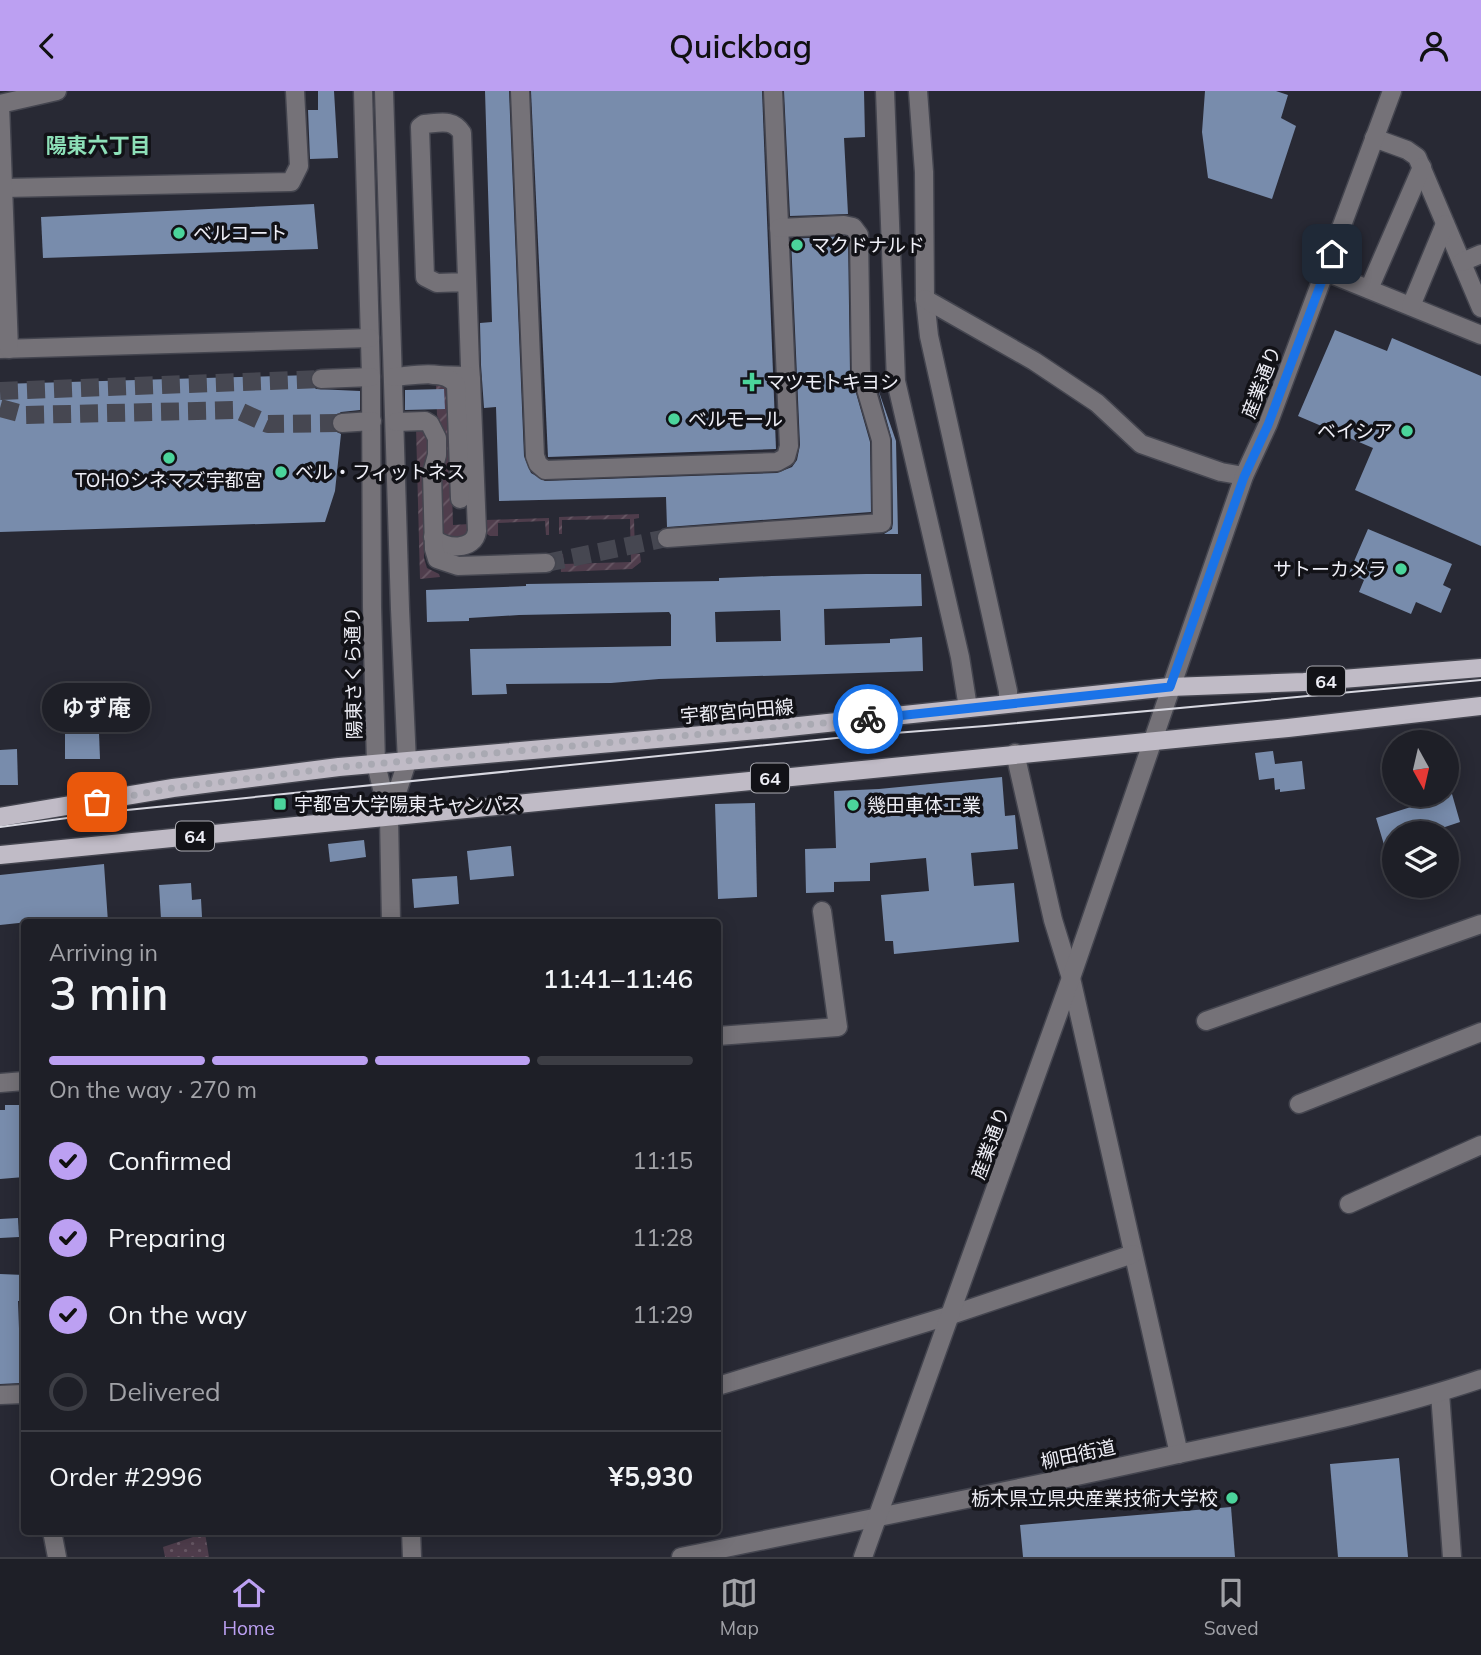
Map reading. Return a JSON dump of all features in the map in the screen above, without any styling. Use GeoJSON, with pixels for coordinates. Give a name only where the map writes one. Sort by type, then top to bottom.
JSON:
{"type":"FeatureCollection","features":[{"type":"Feature","properties":{"kind":"main road","name":"宇都宮向田線"},"geometry":{"type":"LineString","coordinates":[[0,817],[173,788],[376,764],[770,729],[1170,687],[1304,682],[1481,668]]}},
{"type":"Feature","properties":{"kind":"main road","name":"64"},"geometry":{"type":"LineString","coordinates":[[0,855],[1289,728],[1481,706]]}},
{"type":"Feature","properties":{"kind":"street"},"geometry":{"type":"LineString","coordinates":[[57,91],[0,104],[4,188],[4,349],[370,338]]}},
{"type":"Feature","properties":{"kind":"street"},"geometry":{"type":"LineString","coordinates":[[4,188],[290,182],[299,166],[295,91]]}},
{"type":"Feature","properties":{"kind":"street","name":"陽東さくら通り"},"geometry":{"type":"LineString","coordinates":[[363,91],[372,421],[372,607],[376,764],[389,817]]}},
{"type":"Feature","properties":{"kind":"street"},"geometry":{"type":"LineString","coordinates":[[384,91],[407,762],[389,817],[391,919]]}},
{"type":"Feature","properties":{"kind":"street"},"geometry":{"type":"LineString","coordinates":[[520,91],[535,456],[538,464],[545,470],[777,462],[786,457],[789,446],[772,91]]}},
{"type":"Feature","properties":{"kind":"street"},"geometry":{"type":"LineString","coordinates":[[885,91],[896,381],[960,657],[968,708]]}},
{"type":"Feature","properties":{"kind":"street"},"geometry":{"type":"LineString","coordinates":[[918,91],[924,172],[925,299],[929,336],[1008,691],[1008,703]]}},
{"type":"Feature","properties":{"kind":"street","name":"産業通り"},"geometry":{"type":"LineString","coordinates":[[863,1557],[1071,978],[1244,477],[1268,425],[1392,91]]}},
{"type":"Feature","properties":{"kind":"street"},"geometry":{"type":"LineString","coordinates":[[433,537],[445,547],[471,543],[476,537],[468,374],[467,282],[462,133],[452,122],[424,124],[420,127],[425,277],[437,283],[467,282]]}},
{"type":"Feature","properties":{"kind":"street"},"geometry":{"type":"LineString","coordinates":[[1374,138],[1407,150],[1417,157],[1481,308]]}},
{"type":"Feature","properties":{"kind":"street"},"geometry":{"type":"LineString","coordinates":[[1369,289],[1422,167]]}},
{"type":"Feature","properties":{"kind":"street"},"geometry":{"type":"LineString","coordinates":[[1411,306],[1445,224]]}},
{"type":"Feature","properties":{"kind":"street"},"geometry":{"type":"LineString","coordinates":[[667,538],[882,523],[881,440],[861,372],[859,235],[853,227],[844,225],[779,228]]}},
{"type":"Feature","properties":{"kind":"street"},"geometry":{"type":"LineString","coordinates":[[1462,262],[1481,254]]}},
{"type":"Feature","properties":{"kind":"street"},"geometry":{"type":"LineString","coordinates":[[1326,272],[1481,335]]}},
{"type":"Feature","properties":{"kind":"street"},"geometry":{"type":"LineString","coordinates":[[925,299],[1034,361],[1097,403],[1141,444],[1222,473],[1244,477]]}},
{"type":"Feature","properties":{"kind":"street"},"geometry":{"type":"LineString","coordinates":[[394,377],[468,374]]}},
{"type":"Feature","properties":{"kind":"street"},"geometry":{"type":"LineString","coordinates":[[433,375],[453,380],[456,385],[460,499]]}},
{"type":"Feature","properties":{"kind":"street"},"geometry":{"type":"LineString","coordinates":[[321,379],[371,377]]}},
{"type":"Feature","properties":{"kind":"street"},"geometry":{"type":"LineString","coordinates":[[342,423],[372,421]]}},
{"type":"Feature","properties":{"kind":"street"},"geometry":{"type":"LineString","coordinates":[[396,422],[425,421],[430,424],[437,438],[437,455],[432,473],[433,537],[437,559],[446,563],[471,566],[546,563]]}},
{"type":"Feature","properties":{"kind":"street"},"geometry":{"type":"LineString","coordinates":[[1015,753],[1053,921],[1071,978],[1179,1454]]}},
{"type":"Feature","properties":{"kind":"street"},"geometry":{"type":"LineString","coordinates":[[721,1036],[838,1027],[822,911]]}},
{"type":"Feature","properties":{"kind":"street"},"geometry":{"type":"LineString","coordinates":[[1206,1021],[1481,924]]}},
{"type":"Feature","properties":{"kind":"street"},"geometry":{"type":"LineString","coordinates":[[1299,1104],[1481,1031]]}},
{"type":"Feature","properties":{"kind":"street"},"geometry":{"type":"LineString","coordinates":[[0,1083],[21,1081]]}},
{"type":"Feature","properties":{"kind":"street"},"geometry":{"type":"LineString","coordinates":[[1349,1204],[1481,1145]]}},
{"type":"Feature","properties":{"kind":"street"},"geometry":{"type":"LineString","coordinates":[[721,1386],[951,1315],[1133,1254]]}},
{"type":"Feature","properties":{"kind":"street","name":"柳田街道"},"geometry":{"type":"LineString","coordinates":[[681,1557],[1293,1429],[1440,1393],[1481,1379]]}},
{"type":"Feature","properties":{"kind":"street"},"geometry":{"type":"LineString","coordinates":[[1440,1393],[1452,1557]]}},
{"type":"Feature","properties":{"kind":"street"},"geometry":{"type":"LineString","coordinates":[[0,1395],[21,1394]]}},
{"type":"Feature","properties":{"kind":"street"},"geometry":{"type":"LineString","coordinates":[[53,1535],[57,1557]]}},
{"type":"Feature","properties":{"kind":"street"},"geometry":{"type":"LineString","coordinates":[[411,1535],[412,1557]]}},
{"type":"Feature","properties":{"kind":"shaded area"},"geometry":{"type":"Polygon","coordinates":[[[436,384],[449,385],[453,525],[469,524],[468,534],[458,538],[440,534],[437,488],[444,433],[437,415],[436,384]]]}},
{"type":"Feature","properties":{"kind":"shaded area"},"geometry":{"type":"Polygon","coordinates":[[[416,427],[427,430],[430,446],[423,475],[424,558],[427,568],[440,577],[420,579],[416,427]]]}},
{"type":"Feature","properties":{"kind":"shaded area"},"geometry":{"type":"Polygon","coordinates":[[[639,514],[639,518],[634,519],[635,553],[640,554],[641,562],[632,569],[561,572],[560,554],[563,554],[564,564],[631,562],[630,519],[562,520],[562,534],[559,534],[559,517],[639,514]]]}},
{"type":"Feature","properties":{"kind":"shaded area"},"geometry":{"type":"Polygon","coordinates":[[[549,518],[549,535],[546,535],[545,521],[498,523],[498,536],[490,536],[487,534],[485,520],[549,518]]]}},
{"type":"Feature","properties":{"kind":"shaded area"},"geometry":{"type":"Polygon","coordinates":[[[205,1535],[209,1557],[165,1557],[163,1547],[205,1535]]]}},
{"type":"Feature","properties":{"kind":"building"},"geometry":{"type":"Polygon","coordinates":[[[318,91],[334,91],[338,158],[310,159],[308,110],[318,110],[318,91]]]}},
{"type":"Feature","properties":{"kind":"building"},"geometry":{"type":"Polygon","coordinates":[[[485,91],[509,91],[524,456],[531,473],[545,481],[777,473],[792,467],[797,460],[800,445],[791,239],[843,236],[848,239],[850,372],[870,442],[871,512],[667,527],[666,497],[499,501],[496,407],[484,408],[481,365],[480,323],[492,322],[485,91]]]}},
{"type":"Feature","properties":{"kind":"building"},"geometry":{"type":"Polygon","coordinates":[[[531,91],[762,91],[776,449],[548,457],[531,91]]]}},
{"type":"Feature","properties":{"kind":"building"},"geometry":{"type":"Polygon","coordinates":[[[784,91],[864,91],[865,137],[844,138],[848,214],[790,216],[784,91]]]}},
{"type":"Feature","properties":{"kind":"building"},"geometry":{"type":"Polygon","coordinates":[[[1205,91],[1276,91],[1288,95],[1281,118],[1296,126],[1272,199],[1208,178],[1202,132],[1205,91]]]}},
{"type":"Feature","properties":{"kind":"building","name":"ベルコート"},"geometry":{"type":"Polygon","coordinates":[[[314,204],[318,249],[43,258],[41,217],[314,204]]]}},
{"type":"Feature","properties":{"kind":"building","name":"ベイシア"},"geometry":{"type":"Polygon","coordinates":[[[1335,330],[1387,351],[1392,338],[1481,376],[1481,546],[1355,490],[1373,448],[1298,416],[1335,330]]]}},
{"type":"Feature","properties":{"kind":"building","name":"TOHOシネマズ宇都宮"},"geometry":{"type":"Polygon","coordinates":[[[310,375],[311,384],[316,389],[360,391],[360,410],[341,412],[332,419],[332,429],[341,434],[335,491],[325,522],[0,532],[0,384],[310,375]]]}},
{"type":"Feature","properties":{"kind":"building"},"geometry":{"type":"Polygon","coordinates":[[[444,389],[445,409],[405,410],[405,390],[444,389]]]}},
{"type":"Feature","properties":{"kind":"building"},"geometry":{"type":"Polygon","coordinates":[[[878,389],[896,441],[898,534],[884,534],[892,529],[893,523],[892,440],[878,389]]]}},
{"type":"Feature","properties":{"kind":"building","name":"サトーカメラ"},"geometry":{"type":"Polygon","coordinates":[[[1368,529],[1452,564],[1443,585],[1451,589],[1441,613],[1416,602],[1411,614],[1359,592],[1364,580],[1349,573],[1368,529]]]}},
{"type":"Feature","properties":{"kind":"building"},"geometry":{"type":"Polygon","coordinates":[[[921,574],[922,606],[824,609],[825,645],[890,643],[890,639],[922,637],[923,671],[659,679],[611,683],[506,684],[507,694],[472,695],[470,649],[671,646],[671,615],[669,612],[519,615],[469,618],[469,621],[427,622],[426,590],[526,584],[719,581],[719,578],[921,574]],[[780,610],[715,612],[716,642],[781,641],[780,610]]]}},
{"type":"Feature","properties":{"kind":"building"},"geometry":{"type":"Polygon","coordinates":[[[99,733],[100,759],[65,759],[65,734],[99,733]]]}},
{"type":"Feature","properties":{"kind":"building"},"geometry":{"type":"Polygon","coordinates":[[[17,749],[18,785],[0,785],[0,750],[17,749]]]}},
{"type":"Feature","properties":{"kind":"building"},"geometry":{"type":"Polygon","coordinates":[[[1273,751],[1275,764],[1302,761],[1305,789],[1280,792],[1280,789],[1275,790],[1274,778],[1259,780],[1255,753],[1273,751]]]}},
{"type":"Feature","properties":{"kind":"building"},"geometry":{"type":"Polygon","coordinates":[[[1002,777],[1005,816],[1015,815],[1018,849],[971,853],[974,886],[1014,883],[1019,942],[894,954],[893,941],[885,941],[881,895],[929,891],[926,858],[870,863],[870,881],[834,882],[834,892],[806,893],[805,849],[836,848],[834,791],[1002,777]]]}},
{"type":"Feature","properties":{"kind":"building"},"geometry":{"type":"Polygon","coordinates":[[[755,803],[757,897],[718,899],[715,804],[755,803]]]}},
{"type":"Feature","properties":{"kind":"building"},"geometry":{"type":"Polygon","coordinates":[[[1411,807],[1456,807],[1460,822],[1382,821],[1382,838],[1376,818],[1411,807]]]}},
{"type":"Feature","properties":{"kind":"building"},"geometry":{"type":"Polygon","coordinates":[[[364,840],[366,857],[330,862],[328,844],[364,840]]]}},
{"type":"Feature","properties":{"kind":"building"},"geometry":{"type":"Polygon","coordinates":[[[511,846],[514,876],[470,880],[467,851],[511,846]]]}},
{"type":"Feature","properties":{"kind":"building"},"geometry":{"type":"Polygon","coordinates":[[[104,864],[108,919],[21,919],[21,923],[0,925],[0,875],[104,864]]]}},
{"type":"Feature","properties":{"kind":"building"},"geometry":{"type":"Polygon","coordinates":[[[457,876],[459,904],[414,908],[412,879],[457,876]]]}},
{"type":"Feature","properties":{"kind":"building"},"geometry":{"type":"Polygon","coordinates":[[[191,883],[192,900],[201,899],[202,917],[161,919],[159,885],[191,883]]]}},
{"type":"Feature","properties":{"kind":"building"},"geometry":{"type":"Polygon","coordinates":[[[5,1105],[21,1105],[21,1177],[0,1179],[0,1110],[5,1110],[5,1105]]]}},
{"type":"Feature","properties":{"kind":"building"},"geometry":{"type":"Polygon","coordinates":[[[18,1218],[19,1237],[0,1238],[0,1219],[18,1218]]]}},
{"type":"Feature","properties":{"kind":"building"},"geometry":{"type":"Polygon","coordinates":[[[0,1274],[21,1275],[21,1301],[18,1301],[21,1383],[0,1384],[0,1274]]]}},
{"type":"Feature","properties":{"kind":"building"},"geometry":{"type":"Polygon","coordinates":[[[1399,1458],[1408,1557],[1338,1557],[1330,1464],[1399,1458]]]}},
{"type":"Feature","properties":{"kind":"building"},"geometry":{"type":"Polygon","coordinates":[[[1231,1507],[1235,1557],[1023,1557],[1020,1525],[1231,1507]]]}},
{"type":"Feature","properties":{"kind":"tunnel"},"geometry":{"type":"LineString","coordinates":[[0,391],[321,379]]}},
{"type":"Feature","properties":{"kind":"tunnel"},"geometry":{"type":"LineString","coordinates":[[0,408],[26,415],[237,410],[268,424],[342,423]]}},
{"type":"Feature","properties":{"kind":"tunnel"},"geometry":{"type":"LineString","coordinates":[[546,563],[667,538]]}},
{"type":"Feature","properties":{"kind":"tram line"},"geometry":{"type":"LineString","coordinates":[[0,827],[127,810],[856,736],[1481,680]]}},
{"type":"Feature","properties":{"kind":"way so far"},"geometry":{"type":"LineString","coordinates":[[97,802],[173,788],[340,767],[868,719]]}},
{"type":"Feature","properties":{"kind":"place","name":"ベルコート"},"geometry":{"type":"Point","coordinates":[179,233]}},
{"type":"Feature","properties":{"kind":"place","name":"マクドナルド"},"geometry":{"type":"Point","coordinates":[797,245]}},
{"type":"Feature","properties":{"kind":"place","name":"マツモトキヨシ"},"geometry":{"type":"Point","coordinates":[752,382]}},
{"type":"Feature","properties":{"kind":"place","name":"ベルモール"},"geometry":{"type":"Point","coordinates":[674,419]}},
{"type":"Feature","properties":{"kind":"place","name":"ベイシア"},"geometry":{"type":"Point","coordinates":[1407,431]}},
{"type":"Feature","properties":{"kind":"place","name":"TOHOシネマズ宇都宮"},"geometry":{"type":"Point","coordinates":[169,458]}},
{"type":"Feature","properties":{"kind":"place","name":"ベル・フィットネス"},"geometry":{"type":"Point","coordinates":[281,472]}},
{"type":"Feature","properties":{"kind":"place","name":"サトーカメラ"},"geometry":{"type":"Point","coordinates":[1401,569]}},
{"type":"Feature","properties":{"kind":"place","name":"ゆず庵"},"geometry":{"type":"Point","coordinates":[97,802]}},
{"type":"Feature","properties":{"kind":"place","name":"宇都宮大学陽東キャンパス"},"geometry":{"type":"Point","coordinates":[280,804]}},
{"type":"Feature","properties":{"kind":"place","name":"幾田車体工業"},"geometry":{"type":"Point","coordinates":[853,805]}},
{"type":"Feature","properties":{"kind":"place","name":"栃木県立県央産業技術大学校"},"geometry":{"type":"Point","coordinates":[1232,1498]}},
{"type":"Feature","properties":{"kind":"district","name":"陽東六丁目"},"geometry":{"type":"Point","coordinates":[98,145]}},
{"type":"Feature","properties":{"kind":"route"},"geometry":{"type":"LineString","coordinates":[[868,719],[1170,687],[1244,477],[1268,425],[1332,254]]}}]}
